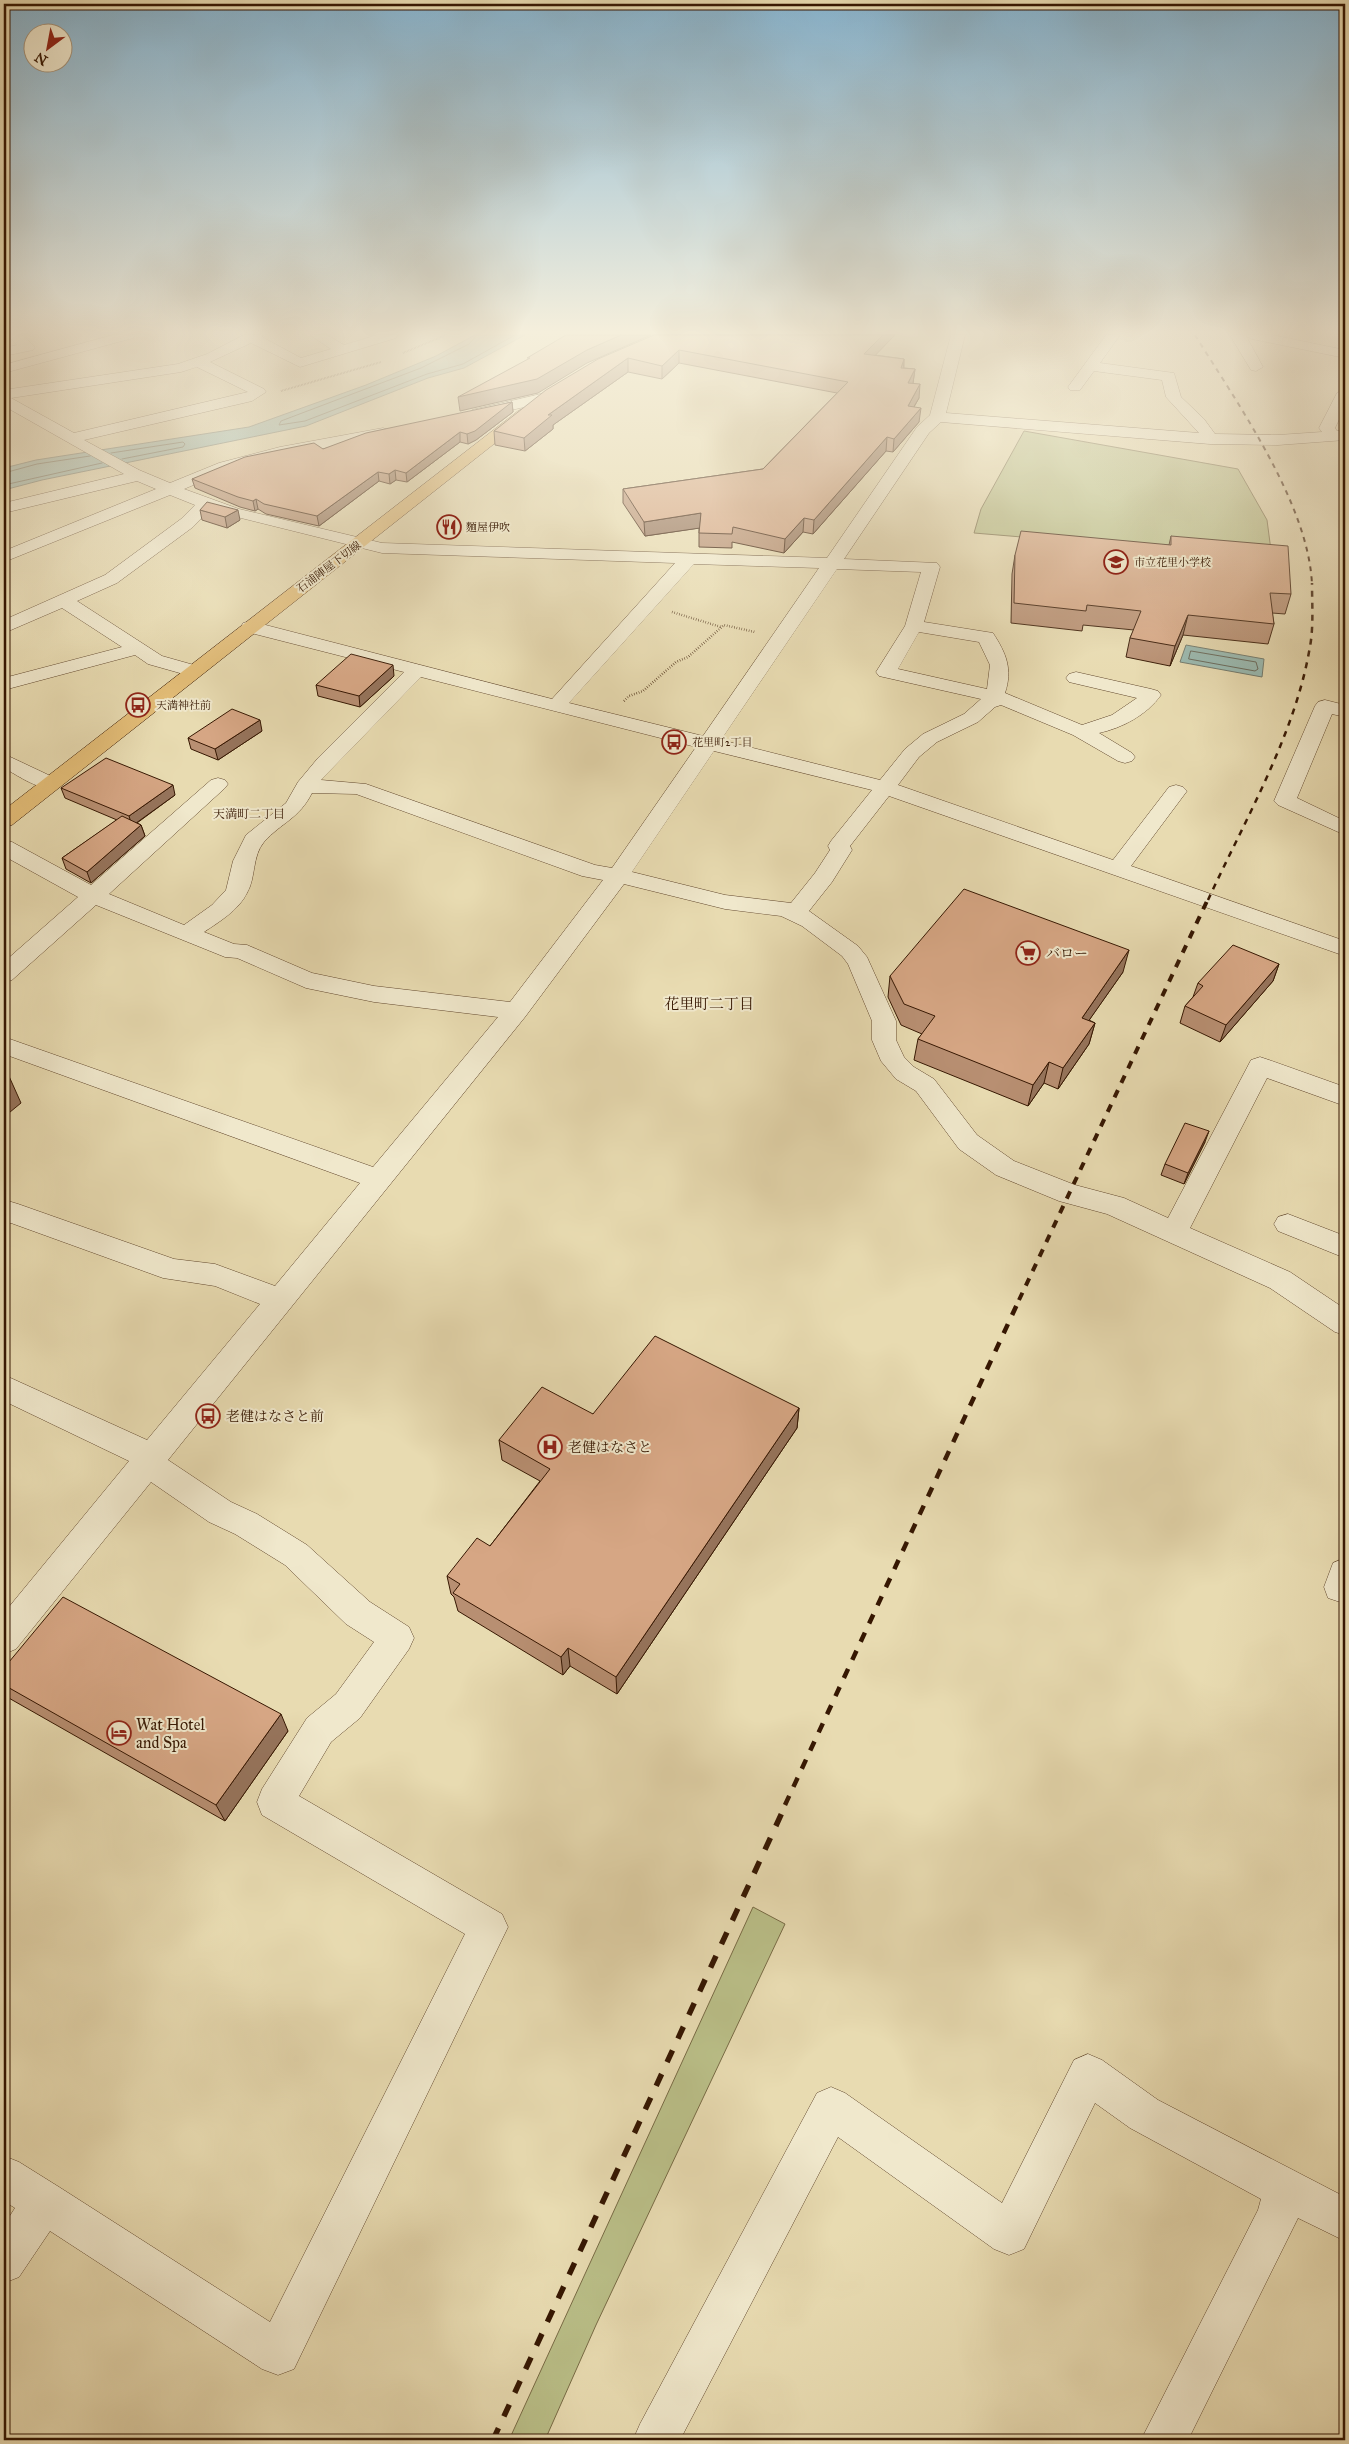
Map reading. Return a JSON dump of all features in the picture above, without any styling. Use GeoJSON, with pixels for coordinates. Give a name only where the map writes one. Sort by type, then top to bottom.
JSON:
{"type":"FeatureCollection","features":[{"type":"Feature","properties":{"kind":"main road","name":"石浦陣屋下切線"},"geometry":{"type":"LineString","coordinates":[[4,820],[479,449]]}},
{"type":"Feature","properties":{"kind":"street"},"geometry":{"type":"LineString","coordinates":[[89,449],[134,474],[166,489],[206,504],[359,544],[382,548],[931,566],[914,626],[886,672],[998,697],[1080,731],[1125,758]]}},
{"type":"Feature","properties":{"kind":"street"},"geometry":{"type":"LineString","coordinates":[[4,557],[225,466],[300,449]]}},
{"type":"Feature","properties":{"kind":"street"},"geometry":{"type":"LineString","coordinates":[[4,1638],[516,1011],[618,876],[909,449]]}},
{"type":"Feature","properties":{"kind":"street"},"geometry":{"type":"LineString","coordinates":[[4,508],[127,479],[134,474]]}},
{"type":"Feature","properties":{"kind":"street"},"geometry":{"type":"LineString","coordinates":[[4,627],[111,579],[186,523],[206,504]]}},
{"type":"Feature","properties":{"kind":"street"},"geometry":{"type":"LineString","coordinates":[[556,706],[690,558]]}},
{"type":"Feature","properties":{"kind":"street"},"geometry":{"type":"LineString","coordinates":[[64,601],[155,660],[194,671]]}},
{"type":"Feature","properties":{"kind":"street"},"geometry":{"type":"LineString","coordinates":[[795,913],[824,876],[841,850],[839,846],[912,753],[930,738],[971,718],[998,697],[1002,672],[1001,664],[986,637],[914,626]]}},
{"type":"Feature","properties":{"kind":"street"},"geometry":{"type":"LineString","coordinates":[[250,627],[607,719],[885,787],[1345,949]]}},
{"type":"Feature","properties":{"kind":"street"},"geometry":{"type":"LineString","coordinates":[[4,684],[138,649]]}},
{"type":"Feature","properties":{"kind":"street"},"geometry":{"type":"LineString","coordinates":[[187,934],[220,910],[237,892],[250,847],[254,840],[295,806],[325,762],[417,670]]}},
{"type":"Feature","properties":{"kind":"street"},"geometry":{"type":"LineString","coordinates":[[1076,678],[1151,695],[1130,714],[1100,727],[1080,731]]}},
{"type":"Feature","properties":{"kind":"street"},"geometry":{"type":"LineString","coordinates":[[1345,711],[1325,706],[1285,801],[1345,829]]}},
{"type":"Feature","properties":{"kind":"street"},"geometry":{"type":"LineString","coordinates":[[4,760],[50,783]]}},
{"type":"Feature","properties":{"kind":"street"},"geometry":{"type":"LineString","coordinates":[[312,779],[359,788],[590,871],[635,879],[724,902],[785,909],[795,913],[818,926],[850,951],[859,962],[884,1021],[884,1040],[894,1062],[905,1073],[925,1085],[968,1142],[993,1158],[1004,1168],[1069,1194],[1114,1205],[1280,1280],[1345,1324]]}},
{"type":"Feature","properties":{"kind":"street"},"geometry":{"type":"LineString","coordinates":[[4,974],[218,784]]}},
{"type":"Feature","properties":{"kind":"street"},"geometry":{"type":"LineString","coordinates":[[1118,868],[1176,791]]}},
{"type":"Feature","properties":{"kind":"street"},"geometry":{"type":"LineString","coordinates":[[4,847],[46,873],[92,896],[233,952],[238,950],[306,980],[391,996],[516,1011]]}},
{"type":"Feature","properties":{"kind":"street"},"geometry":{"type":"LineString","coordinates":[[4,1046],[378,1179]]}},
{"type":"Feature","properties":{"kind":"street"},"geometry":{"type":"LineString","coordinates":[[1174,1232],[1260,1066],[1343,1091]]}},
{"type":"Feature","properties":{"kind":"street"},"geometry":{"type":"LineString","coordinates":[[4,1216],[8,1211],[172,1270],[189,1269],[225,1277],[280,1300]]}},
{"type":"Feature","properties":{"kind":"street"},"geometry":{"type":"LineString","coordinates":[[1288,1224],[1345,1246]]}},
{"type":"Feature","properties":{"kind":"street"},"geometry":{"type":"LineString","coordinates":[[4,2177],[278,2353],[489,1927],[275,1802],[319,1730],[348,1706],[397,1638],[358,1613],[296,1555],[246,1524],[220,1512],[201,1500],[149,1459],[8,1394]]}},
{"type":"Feature","properties":{"kind":"street"},"geometry":{"type":"LineString","coordinates":[[656,2440],[831,2106],[1008,2234],[1088,2074],[1144,2114],[1345,2220]]}},
{"type":"Feature","properties":{"kind":"street"},"geometry":{"type":"LineString","coordinates":[[1164,2440],[1278,2216],[1285,2189]]}},
{"type":"Feature","properties":{"kind":"street"},"geometry":{"type":"LineString","coordinates":[[4,2262],[44,2202]]}},
{"type":"Feature","properties":{"kind":"path"},"geometry":{"type":"LineString","coordinates":[[646,606],[721,627],[724,625],[780,637]]}},
{"type":"Feature","properties":{"kind":"path"},"geometry":{"type":"LineString","coordinates":[[607,719],[629,696],[643,691],[676,662],[688,657],[709,640],[721,627]]}},
{"type":"Feature","properties":{"kind":"green space"},"geometry":{"type":"Polygon","coordinates":[[[1014,449],[1126,449],[1238,469],[1267,520],[1272,558],[974,533],[981,509],[1014,449]]]}},
{"type":"Feature","properties":{"kind":"green space"},"geometry":{"type":"Polygon","coordinates":[[[753,1907],[785,1924],[596,2325],[545,2440],[509,2440],[753,1907]]]}},
{"type":"Feature","properties":{"kind":"water"},"geometry":{"type":"Polygon","coordinates":[[[107,449],[193,449],[42,480],[4,490],[4,468],[36,460],[107,449]]]}},
{"type":"Feature","properties":{"kind":"water"},"geometry":{"type":"Polygon","coordinates":[[[1186,645],[1264,659],[1262,677],[1180,662],[1186,645]]]}},
{"type":"Feature","properties":{"kind":"building"},"geometry":{"type":"Polygon","coordinates":[[[284,449],[438,449],[406,473],[395,470],[389,474],[378,472],[317,516],[264,504],[256,499],[253,501],[238,497],[192,479],[245,457],[284,449]]]}},
{"type":"Feature","properties":{"kind":"building"},"geometry":{"type":"Polygon","coordinates":[[[782,449],[876,449],[814,520],[804,518],[785,539],[733,527],[732,534],[699,533],[701,513],[644,522],[623,489],[763,469],[782,449]]]}},
{"type":"Feature","properties":{"kind":"building"},"geometry":{"type":"Polygon","coordinates":[[[207,502],[238,510],[225,517],[200,510],[207,502]]]}},
{"type":"Feature","properties":{"kind":"building"},"geometry":{"type":"Polygon","coordinates":[[[1021,531],[1171,545],[1171,536],[1288,546],[1291,594],[1270,593],[1274,624],[1188,615],[1175,646],[1130,638],[1141,611],[1087,605],[1086,611],[1014,603],[1015,555],[1021,531]]]}},
{"type":"Feature","properties":{"kind":"building"},"geometry":{"type":"Polygon","coordinates":[[[351,654],[393,665],[359,696],[316,685],[351,654]]]}},
{"type":"Feature","properties":{"kind":"building"},"geometry":{"type":"Polygon","coordinates":[[[232,709],[260,720],[215,749],[188,738],[232,709]]]}},
{"type":"Feature","properties":{"kind":"building"},"geometry":{"type":"Polygon","coordinates":[[[106,758],[173,785],[129,816],[61,788],[106,758]]]}},
{"type":"Feature","properties":{"kind":"building"},"geometry":{"type":"Polygon","coordinates":[[[122,816],[141,825],[87,872],[62,858],[122,816]]]}},
{"type":"Feature","properties":{"kind":"building"},"geometry":{"type":"Polygon","coordinates":[[[964,889],[1129,950],[1082,1018],[1095,1023],[1063,1068],[1049,1062],[1033,1085],[918,1039],[935,1016],[904,1004],[890,976],[964,889]]]}},
{"type":"Feature","properties":{"kind":"building"},"geometry":{"type":"Polygon","coordinates":[[[1233,945],[1279,964],[1226,1025],[1185,1006],[1203,986],[1198,983],[1233,945]]]}},
{"type":"Feature","properties":{"kind":"building"},"geometry":{"type":"Polygon","coordinates":[[[1185,1123],[1209,1131],[1188,1173],[1165,1164],[1185,1123]]]}},
{"type":"Feature","properties":{"kind":"building"},"geometry":{"type":"Polygon","coordinates":[[[655,1336],[799,1408],[616,1677],[568,1648],[561,1657],[453,1593],[460,1584],[447,1576],[477,1538],[490,1546],[550,1469],[499,1440],[542,1387],[593,1414],[655,1336]]]}},
{"type":"Feature","properties":{"kind":"building"},"geometry":{"type":"Polygon","coordinates":[[[63,1597],[281,1714],[216,1805],[4,1685],[4,1668],[63,1597]]]}},
{"type":"Feature","properties":{"kind":"railway"},"geometry":{"type":"LineString","coordinates":[[1265,449],[1285,488],[1298,521],[1308,554],[1312,585]]}},
{"type":"Feature","properties":{"kind":"railway"},"geometry":{"type":"LineString","coordinates":[[1208,900],[1266,778],[1292,715],[1302,684],[1311,643],[1312,585]]}},
{"type":"Feature","properties":{"kind":"railway"},"geometry":{"type":"LineString","coordinates":[[1019,1300],[1208,899]]}},
{"type":"Feature","properties":{"kind":"railway"},"geometry":{"type":"LineString","coordinates":[[785,1805],[1020,1298]]}},
{"type":"Feature","properties":{"kind":"railway"},"geometry":{"type":"LineString","coordinates":[[493,2440],[786,1804]]}},
{"type":"Feature","properties":{"kind":"place","name":"麵屋伊吹"},"geometry":{"type":"Point","coordinates":[449,527]}},
{"type":"Feature","properties":{"kind":"place","name":"市立花里小学校"},"geometry":{"type":"Point","coordinates":[1116,562]}},
{"type":"Feature","properties":{"kind":"place","name":"天満神社前"},"geometry":{"type":"Point","coordinates":[138,705]}},
{"type":"Feature","properties":{"kind":"place","name":"花里町2丁目"},"geometry":{"type":"Point","coordinates":[674,742]}},
{"type":"Feature","properties":{"kind":"place","name":"バロー"},"geometry":{"type":"Point","coordinates":[1028,953]}},
{"type":"Feature","properties":{"kind":"place","name":"老健はなさと前"},"geometry":{"type":"Point","coordinates":[208,1416]}},
{"type":"Feature","properties":{"kind":"place","name":"老健はなさと"},"geometry":{"type":"Point","coordinates":[550,1447]}},
{"type":"Feature","properties":{"kind":"place","name":"Wat Hotel and Spa"},"geometry":{"type":"Point","coordinates":[119,1733]}},
{"type":"Feature","properties":{"kind":"district","name":"天満町二丁目"},"geometry":{"type":"Point","coordinates":[249,814]}},
{"type":"Feature","properties":{"kind":"district","name":"花里町二丁目"},"geometry":{"type":"Point","coordinates":[709,1004]}}]}
